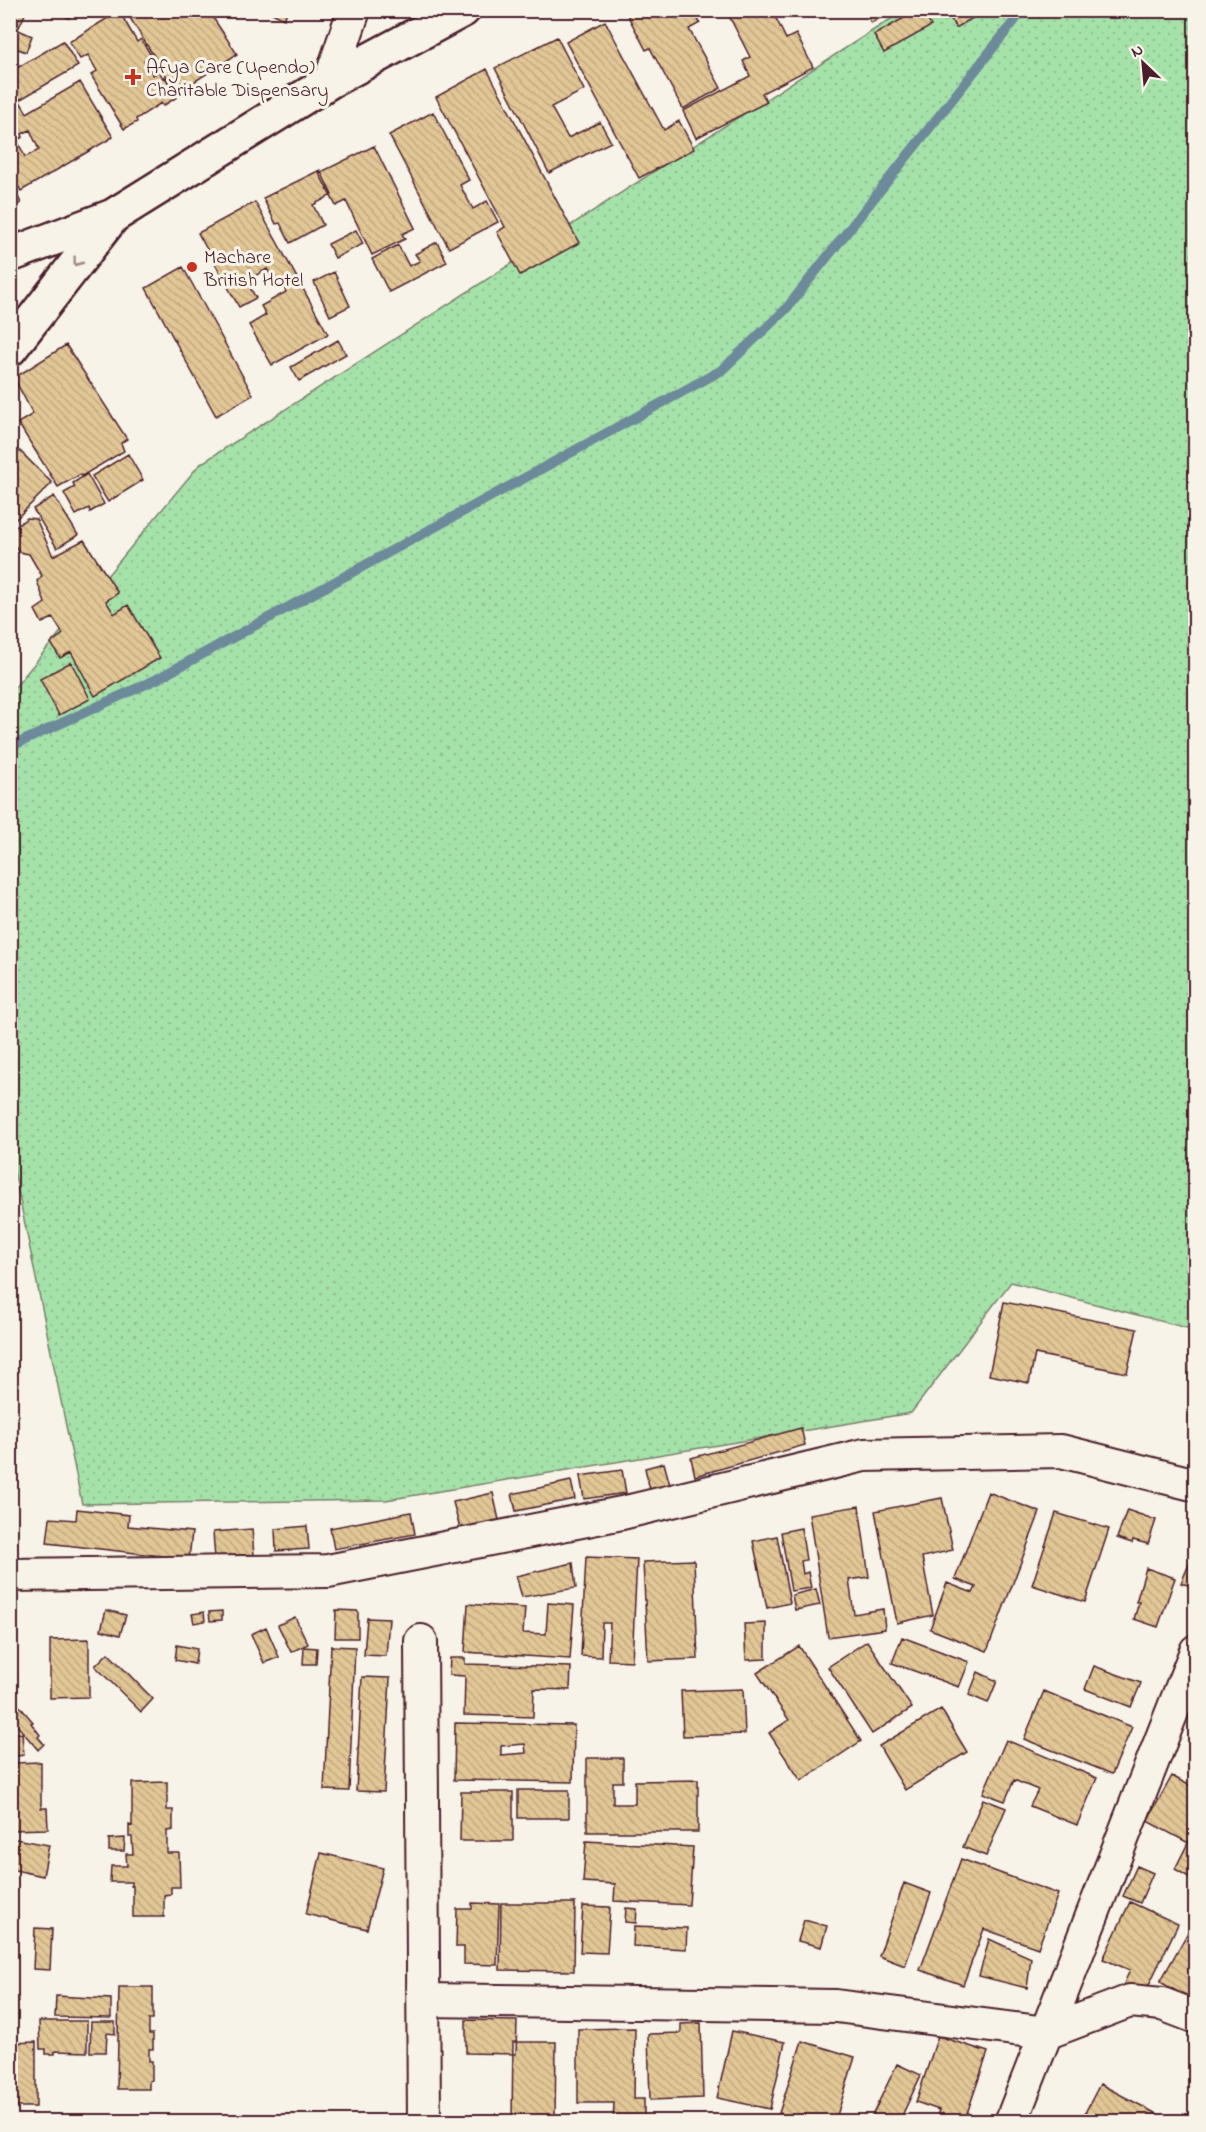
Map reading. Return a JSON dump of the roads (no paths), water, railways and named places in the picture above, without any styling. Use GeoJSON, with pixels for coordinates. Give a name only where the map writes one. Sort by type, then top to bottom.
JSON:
{"type":"FeatureCollection","features":[{"type":"Feature","properties":{"kind":"main road"},"geometry":{"type":"LineString","coordinates":[[10,255],[113,216],[330,81],[463,10]]}},
{"type":"Feature","properties":{"kind":"main road"},"geometry":{"type":"LineString","coordinates":[[10,349],[113,216]]}},
{"type":"Feature","properties":{"kind":"street"},"geometry":{"type":"LineString","coordinates":[[330,81],[354,10]]}},
{"type":"Feature","properties":{"kind":"street"},"geometry":{"type":"LineString","coordinates":[[10,1575],[328,1571],[622,1513],[864,1455],[1061,1451],[1196,1485]]}},
{"type":"Feature","properties":{"kind":"street"},"geometry":{"type":"LineString","coordinates":[[421,1641],[424,2121]]}},
{"type":"Feature","properties":{"kind":"street"},"geometry":{"type":"LineString","coordinates":[[1011,2121],[1196,1651]]}},
{"type":"Feature","properties":{"kind":"street"},"geometry":{"type":"LineString","coordinates":[[424,2000],[836,2006],[1046,2033],[1130,2001],[1162,2004],[1196,2016]]}},
{"type":"Feature","properties":{"kind":"waterway"},"geometry":{"type":"LineString","coordinates":[[10,747],[157,679],[722,370],[786,309],[1023,10]]}},
{"type":"Feature","properties":{"kind":"place","name":"Afya Care (Upendo) Charitable Dispensary"},"geometry":{"type":"Point","coordinates":[133,77]}},
{"type":"Feature","properties":{"kind":"place","name":"Machare British Hotel"},"geometry":{"type":"Point","coordinates":[192,267]}}]}
